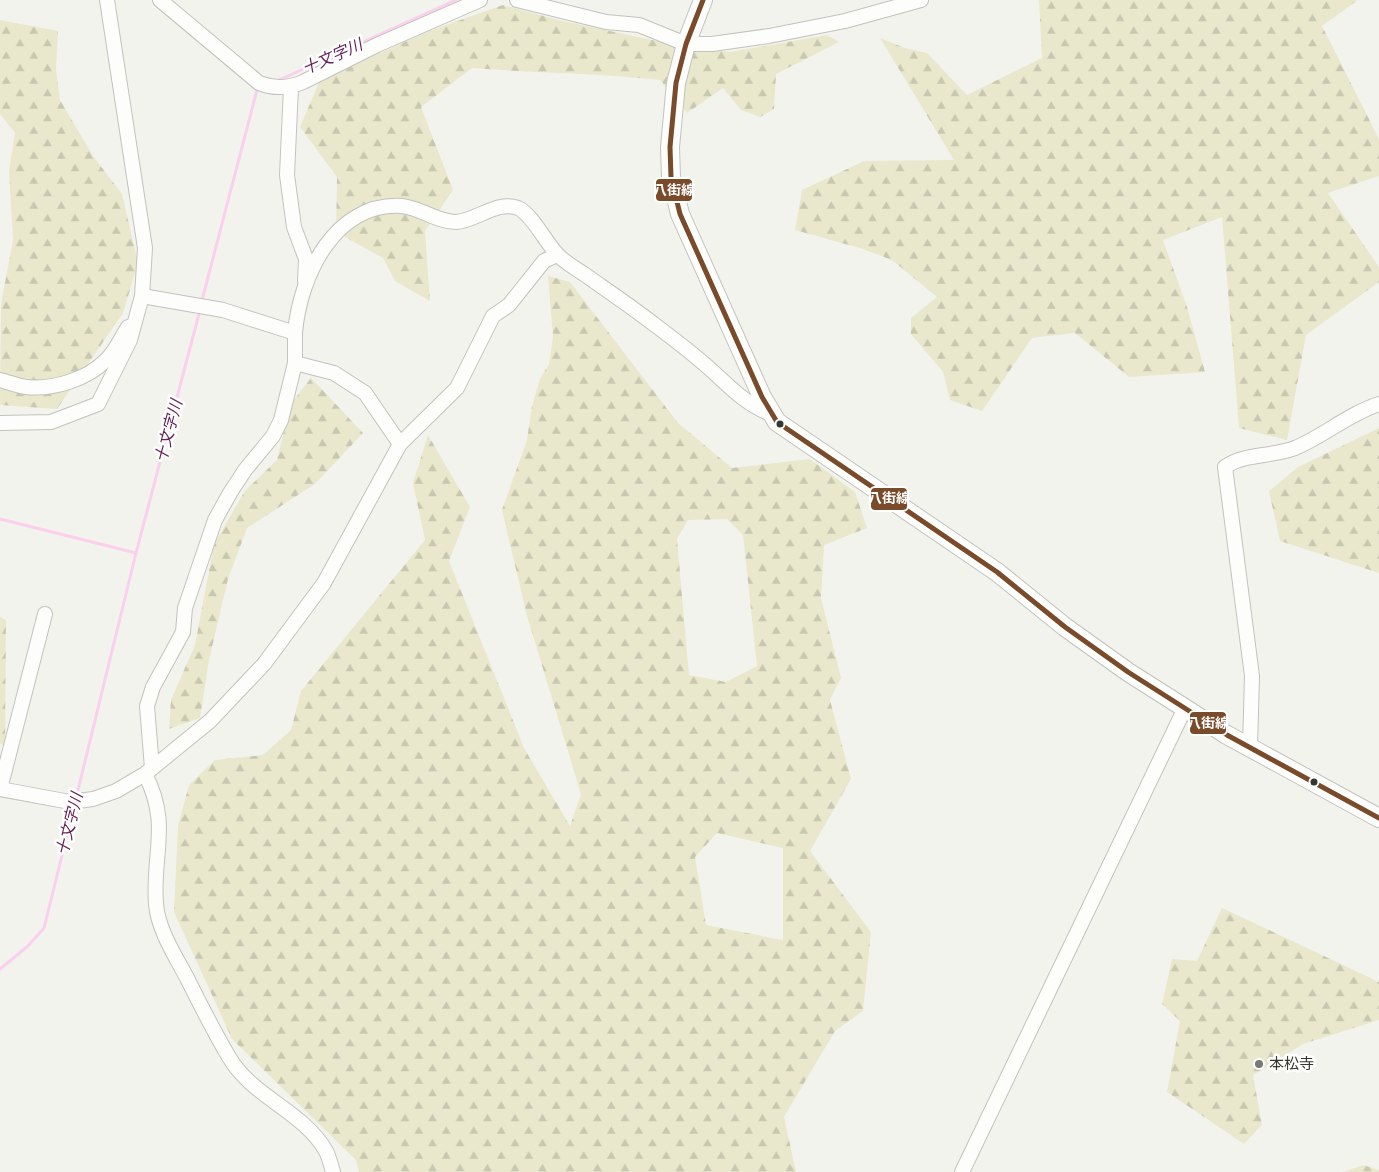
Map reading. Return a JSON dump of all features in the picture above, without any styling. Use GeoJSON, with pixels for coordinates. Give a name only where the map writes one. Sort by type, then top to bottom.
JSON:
{"type":"FeatureCollection","features":[{"type":"Feature","properties":{"kind":"main road"},"geometry":{"type":"LineString","coordinates":[[704,0],[686,44],[676,83],[670,147],[674,191],[680,214],[771,414],[785,429],[997,572],[1065,627],[1128,672],[1250,747],[1379,818]]}},
{"type":"Feature","properties":{"kind":"street"},"geometry":{"type":"LineString","coordinates":[[0,423],[51,422],[98,404],[130,340],[142,296],[145,248],[107,0]]}},
{"type":"Feature","properties":{"kind":"street"},"geometry":{"type":"LineString","coordinates":[[160,0],[259,83],[267,86],[291,87],[377,44],[480,0]]}},
{"type":"Feature","properties":{"kind":"street"},"geometry":{"type":"LineString","coordinates":[[517,0],[606,22],[639,25],[686,44],[712,44],[769,36],[845,21],[921,0]]}},
{"type":"Feature","properties":{"kind":"street"},"geometry":{"type":"LineString","coordinates":[[291,87],[287,175],[294,227],[306,259],[304,292]]}},
{"type":"Feature","properties":{"kind":"street"},"geometry":{"type":"LineString","coordinates":[[334,1172],[326,1151],[309,1129],[243,1078],[226,1051],[172,949],[160,921],[156,904],[160,826],[150,783],[147,706],[153,687],[183,632],[185,608],[215,520],[230,493],[273,436],[281,420],[295,363],[297,314],[320,254],[346,222],[370,209],[387,206],[413,208],[455,222],[503,208],[519,209],[557,255],[668,335],[752,407],[771,414]]}},
{"type":"Feature","properties":{"kind":"street"},"geometry":{"type":"LineString","coordinates":[[45,614],[0,789],[70,802],[93,799],[116,791],[149,771],[210,721],[264,664],[324,583],[400,444],[457,388],[493,316],[509,305],[544,261],[557,255]]}},
{"type":"Feature","properties":{"kind":"street"},"geometry":{"type":"LineString","coordinates":[[142,296],[223,310],[295,333]]}},
{"type":"Feature","properties":{"kind":"street"},"geometry":{"type":"LineString","coordinates":[[0,380],[26,387],[49,386],[90,372],[107,360],[135,316]]}},
{"type":"Feature","properties":{"kind":"street"},"geometry":{"type":"LineString","coordinates":[[295,363],[334,373],[365,393],[400,444]]}},
{"type":"Feature","properties":{"kind":"street"},"geometry":{"type":"LineString","coordinates":[[1250,747],[1252,676],[1225,467],[1234,461],[1294,449],[1362,409],[1379,404]]}},
{"type":"Feature","properties":{"kind":"street"},"geometry":{"type":"LineString","coordinates":[[962,1172],[1185,708]]}},
{"type":"Feature","properties":{"kind":"green space"},"geometry":{"type":"Polygon","coordinates":[[[1039,0],[1358,0],[1322,26],[1379,139],[1379,176],[1328,193],[1379,267],[1379,282],[1306,335],[1287,440],[1239,428],[1222,217],[1163,240],[1187,307],[1205,372],[1129,377],[1075,333],[1032,338],[982,411],[950,400],[943,372],[911,334],[911,318],[937,297],[892,260],[863,249],[795,230],[802,190],[864,161],[954,160],[880,38],[905,48],[927,53],[967,95],[1042,58],[1039,0]]]}},
{"type":"Feature","properties":{"kind":"green space"},"geometry":{"type":"Polygon","coordinates":[[[503,5],[558,20],[652,40],[730,52],[827,35],[839,42],[776,74],[774,109],[760,117],[741,110],[723,88],[687,113],[660,80],[472,68],[421,107],[453,190],[425,231],[430,301],[395,281],[383,258],[336,232],[337,177],[300,127],[320,80],[429,31],[503,5]]]}},
{"type":"Feature","properties":{"kind":"green space"},"geometry":{"type":"Polygon","coordinates":[[[0,20],[58,31],[56,70],[60,100],[93,156],[122,194],[138,263],[123,313],[57,409],[0,405],[1,304],[13,240],[9,171],[15,133],[0,114],[0,20]]]}},
{"type":"Feature","properties":{"kind":"green space"},"geometry":{"type":"Polygon","coordinates":[[[548,276],[570,282],[678,423],[732,468],[810,459],[855,492],[867,528],[824,545],[821,598],[841,678],[830,700],[851,779],[810,851],[871,932],[863,1011],[835,1031],[784,1117],[796,1172],[359,1172],[356,1160],[232,1039],[174,912],[178,826],[189,785],[215,760],[263,755],[291,730],[301,691],[425,540],[413,483],[428,435],[470,507],[449,561],[524,748],[570,826],[581,794],[527,616],[502,510],[527,440],[532,406],[540,379],[549,364],[553,337],[548,276]],[[727,519],[688,520],[677,539],[689,675],[726,682],[757,666],[743,535],[727,519]],[[717,833],[695,857],[706,925],[783,940],[783,848],[717,833]]]}},
{"type":"Feature","properties":{"kind":"green space"},"geometry":{"type":"Polygon","coordinates":[[[311,378],[363,433],[315,484],[247,528],[228,579],[209,660],[200,718],[169,729],[171,700],[195,645],[214,544],[245,491],[277,460],[290,405],[311,378]]]}},
{"type":"Feature","properties":{"kind":"green space"},"geometry":{"type":"Polygon","coordinates":[[[1379,428],[1379,573],[1280,541],[1269,491],[1298,467],[1379,428]]]}},
{"type":"Feature","properties":{"kind":"green space"},"geometry":{"type":"Polygon","coordinates":[[[0,617],[6,620],[5,747],[0,743],[0,617]]]}},
{"type":"Feature","properties":{"kind":"green space"},"geometry":{"type":"Polygon","coordinates":[[[1222,908],[1379,982],[1379,1020],[1303,1044],[1253,1075],[1262,1125],[1244,1144],[1167,1092],[1180,1021],[1162,1004],[1172,959],[1197,961],[1222,908]]]}},
{"type":"Feature","properties":{"kind":"green space"},"geometry":{"type":"Polygon","coordinates":[[[1363,1165],[1379,1170],[1379,1172],[1343,1172],[1363,1165]]]}},
{"type":"Feature","properties":{"kind":"waterway","name":"十文字川"},"geometry":{"type":"LineString","coordinates":[[277,81],[456,0]]}},
{"type":"Feature","properties":{"kind":"waterway","name":"十文字川"},"geometry":{"type":"LineString","coordinates":[[201,304],[257,90],[260,89]]}},
{"type":"Feature","properties":{"kind":"waterway","name":"十文字川"},"geometry":{"type":"LineString","coordinates":[[76,798],[136,553],[200,310]]}},
{"type":"Feature","properties":{"kind":"waterway"},"geometry":{"type":"LineString","coordinates":[[0,519],[136,553]]}},
{"type":"Feature","properties":{"kind":"waterway","name":"十文字川"},"geometry":{"type":"LineString","coordinates":[[0,969],[28,946],[44,928],[74,807]]}},
{"type":"Feature","properties":{"kind":"transit line","name":"八街線"},"geometry":{"type":"LineString","coordinates":[[703,0],[686,44],[676,83],[670,147],[671,177],[680,214],[762,397],[777,422],[997,572],[1065,627],[1128,672],[1227,735],[1379,818]]}},
{"type":"Feature","properties":{"kind":"place","name":"本松寺"},"geometry":{"type":"Point","coordinates":[1259,1064]}}]}
